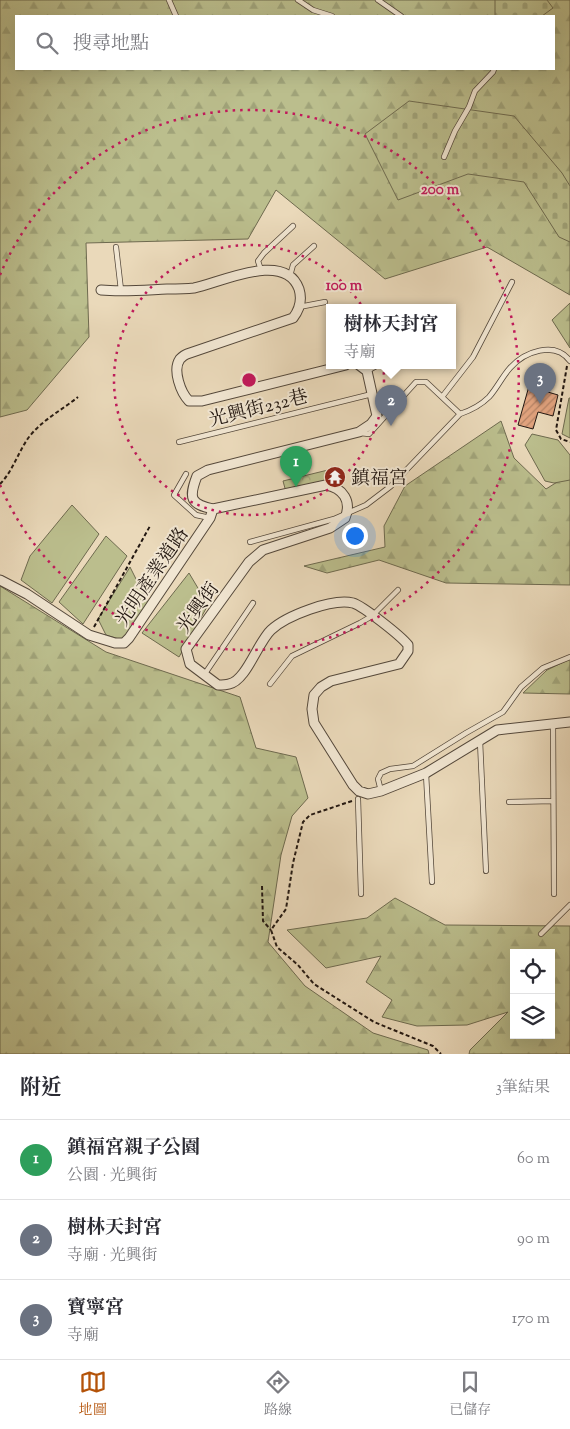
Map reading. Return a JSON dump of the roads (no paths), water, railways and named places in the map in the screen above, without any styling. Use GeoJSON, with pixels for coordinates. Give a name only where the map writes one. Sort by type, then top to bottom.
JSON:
{"type":"FeatureCollection","features":[{"type":"Feature","properties":{"kind":"street"},"geometry":{"type":"LineString","coordinates":[[102,290],[121,292],[193,288],[268,269],[290,276],[298,288],[300,298],[299,307],[293,318],[186,354],[180,360],[177,373],[186,399],[189,401],[202,401],[330,369]]}},
{"type":"Feature","properties":{"kind":"street"},"geometry":{"type":"LineString","coordinates":[[347,514],[347,503],[342,492],[335,487],[326,485],[214,509],[198,505],[194,501],[192,493],[197,476],[200,473],[359,432],[371,424],[377,416],[367,371],[364,369]]}},
{"type":"Feature","properties":{"kind":"street","name":"光明產業道路"},"geometry":{"type":"LineString","coordinates":[[0,580],[27,594],[89,635],[115,643],[124,643],[210,518],[214,509]]}},
{"type":"Feature","properties":{"kind":"street","name":"光興街"},"geometry":{"type":"LineString","coordinates":[[347,514],[345,518],[330,528],[263,550],[249,562],[186,649],[190,664],[218,685],[231,684],[240,677],[270,630],[300,612],[337,602],[354,603],[372,616],[404,640],[408,645],[408,651],[399,664],[331,681],[321,687],[314,696],[312,709],[314,723],[353,785],[359,791],[368,794],[426,772],[498,730],[570,722]]}},
{"type":"Feature","properties":{"kind":"lane"},"geometry":{"type":"LineString","coordinates":[[170,0],[176,15]]}},
{"type":"Feature","properties":{"kind":"lane"},"geometry":{"type":"LineString","coordinates":[[298,0],[314,10],[329,15]]}},
{"type":"Feature","properties":{"kind":"lane"},"geometry":{"type":"LineString","coordinates":[[378,0],[400,15]]}},
{"type":"Feature","properties":{"kind":"lane"},"geometry":{"type":"LineString","coordinates":[[444,157],[475,91],[494,70]]}},
{"type":"Feature","properties":{"kind":"lane"},"geometry":{"type":"LineString","coordinates":[[261,270],[258,261],[293,226]]}},
{"type":"Feature","properties":{"kind":"lane"},"geometry":{"type":"LineString","coordinates":[[290,276],[293,265],[314,246]]}},
{"type":"Feature","properties":{"kind":"lane"},"geometry":{"type":"LineString","coordinates":[[116,247],[121,292]]}},
{"type":"Feature","properties":{"kind":"lane"},"geometry":{"type":"LineString","coordinates":[[442,397],[473,357],[512,282]]}},
{"type":"Feature","properties":{"kind":"lane"},"geometry":{"type":"LineString","coordinates":[[299,307],[325,302]]}},
{"type":"Feature","properties":{"kind":"lane"},"geometry":{"type":"LineString","coordinates":[[250,542],[347,514],[366,505],[391,486],[460,414],[476,409],[490,396],[510,367],[524,357],[549,349],[555,350],[569,360]]}},
{"type":"Feature","properties":{"kind":"lane"},"geometry":{"type":"LineString","coordinates":[[367,371],[371,369]]}},
{"type":"Feature","properties":{"kind":"lane"},"geometry":{"type":"LineString","coordinates":[[359,432],[369,434],[416,382],[426,382],[460,414]]}},
{"type":"Feature","properties":{"kind":"lane","name":"光興街232巷"},"geometry":{"type":"LineString","coordinates":[[179,442],[372,394]]}},
{"type":"Feature","properties":{"kind":"lane"},"geometry":{"type":"LineString","coordinates":[[186,474],[174,495],[196,515],[210,518]]}},
{"type":"Feature","properties":{"kind":"lane"},"geometry":{"type":"LineString","coordinates":[[270,684],[292,656],[372,616],[398,590]]}},
{"type":"Feature","properties":{"kind":"lane"},"geometry":{"type":"LineString","coordinates":[[204,675],[254,603]]}},
{"type":"Feature","properties":{"kind":"lane"},"geometry":{"type":"LineString","coordinates":[[380,791],[378,779],[382,773],[390,769],[413,766],[503,712],[521,687],[543,668],[570,658]]}},
{"type":"Feature","properties":{"kind":"lane"},"geometry":{"type":"LineString","coordinates":[[553,723],[554,894]]}},
{"type":"Feature","properties":{"kind":"lane"},"geometry":{"type":"LineString","coordinates":[[480,741],[486,871]]}},
{"type":"Feature","properties":{"kind":"lane"},"geometry":{"type":"LineString","coordinates":[[426,772],[432,882]]}},
{"type":"Feature","properties":{"kind":"lane"},"geometry":{"type":"LineString","coordinates":[[358,799],[361,894]]}},
{"type":"Feature","properties":{"kind":"lane"},"geometry":{"type":"LineString","coordinates":[[510,802],[553,801]]}},
{"type":"Feature","properties":{"kind":"lane"},"geometry":{"type":"LineString","coordinates":[[541,934],[570,905]]}},
{"type":"Feature","properties":{"kind":"place","name":"寶寧宮"},"geometry":{"type":"Point","coordinates":[540,404]}},
{"type":"Feature","properties":{"kind":"place","name":"樹林天封宮"},"geometry":{"type":"Point","coordinates":[391,426]}},
{"type":"Feature","properties":{"kind":"place","name":"鎮福宮"},"geometry":{"type":"Point","coordinates":[335,477]}},
{"type":"Feature","properties":{"kind":"place","name":"鎮福宮親子公園"},"geometry":{"type":"Point","coordinates":[296,487]}}]}
